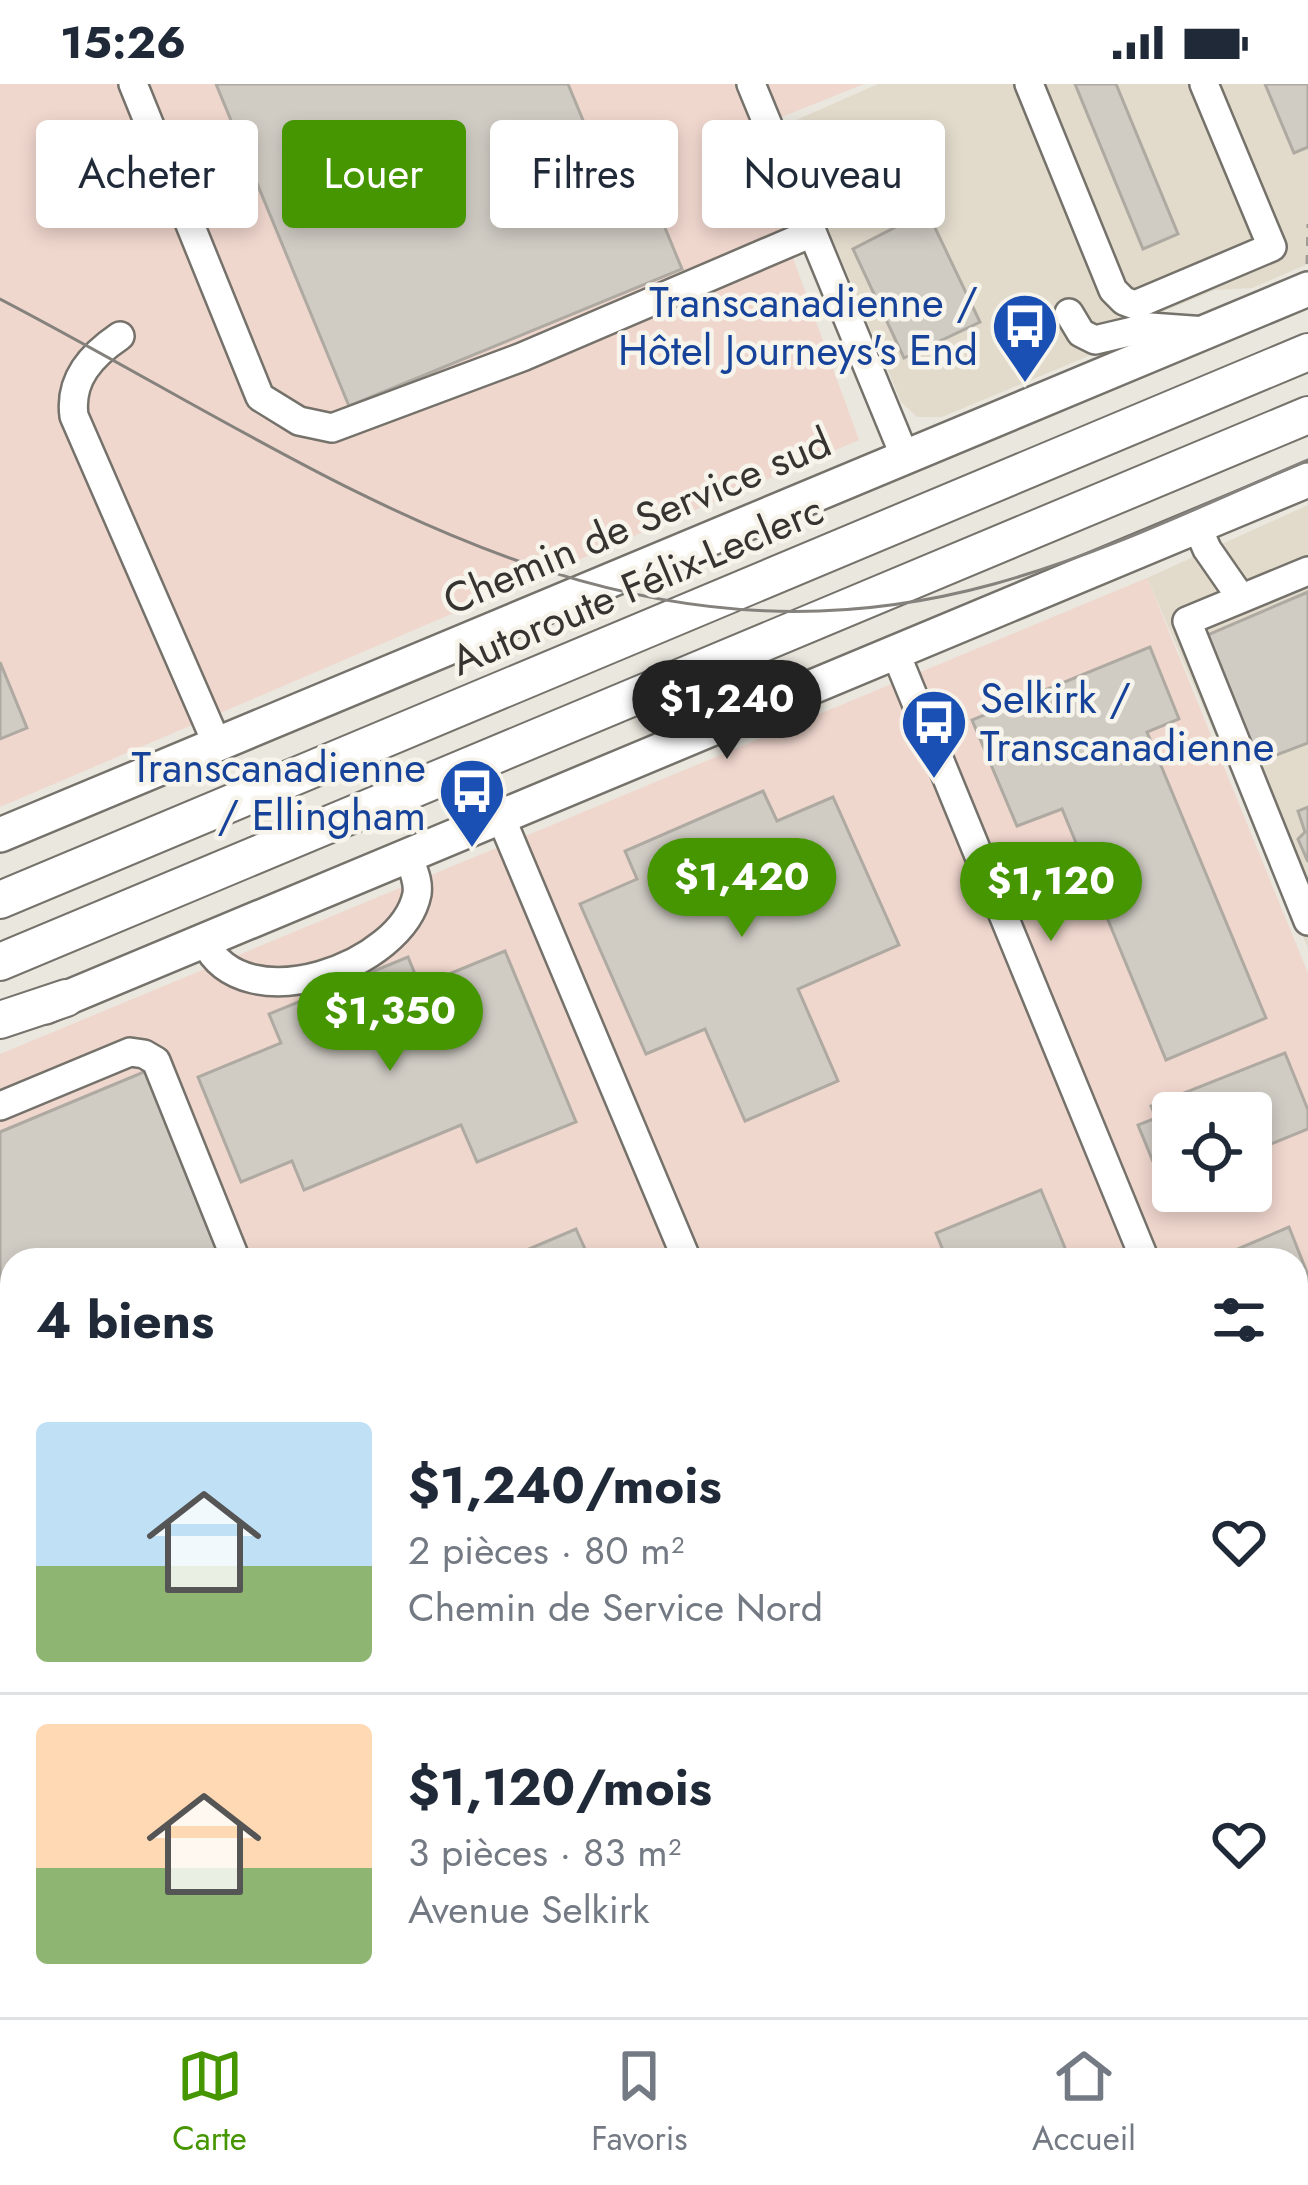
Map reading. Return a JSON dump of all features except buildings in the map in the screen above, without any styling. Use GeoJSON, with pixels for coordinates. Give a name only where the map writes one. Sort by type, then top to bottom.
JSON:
{"type":"FeatureCollection","features":[{"type":"Feature","properties":{"kind":"highway","name":"Autoroute Félix-Leclerc"},"geometry":{"type":"LineString","coordinates":[[0,900],[1308,352]]}},
{"type":"Feature","properties":{"kind":"highway"},"geometry":{"type":"LineString","coordinates":[[0,962],[1308,416]]}},
{"type":"Feature","properties":{"kind":"highway"},"geometry":{"type":"LineString","coordinates":[[0,1024],[66,998]]}},
{"type":"Feature","properties":{"kind":"main road","name":"Chemin de Service sud"},"geometry":{"type":"LineString","coordinates":[[0,835],[1308,289]]}},
{"type":"Feature","properties":{"kind":"main road"},"geometry":{"type":"LineString","coordinates":[[66,998],[1308,480]]}},
{"type":"Feature","properties":{"kind":"street"},"geometry":{"type":"LineString","coordinates":[[133,84],[260,397],[299,421],[332,428],[522,357],[812,233]]}},
{"type":"Feature","properties":{"kind":"street"},"geometry":{"type":"LineString","coordinates":[[751,84],[905,458]]}},
{"type":"Feature","properties":{"kind":"street"},"geometry":{"type":"LineString","coordinates":[[1029,84],[1113,290],[1140,316],[1207,331]]}},
{"type":"Feature","properties":{"kind":"street"},"geometry":{"type":"LineString","coordinates":[[1069,314],[1089,339],[1272,247],[1204,84]]}},
{"type":"Feature","properties":{"kind":"street"},"geometry":{"type":"LineString","coordinates":[[120,336],[82,371],[73,394],[74,416],[217,744]]}},
{"type":"Feature","properties":{"kind":"street"},"geometry":{"type":"LineString","coordinates":[[1197,526],[1241,598]]}},
{"type":"Feature","properties":{"kind":"street"},"geometry":{"type":"LineString","coordinates":[[1308,572],[1187,621],[1308,921]]}},
{"type":"Feature","properties":{"kind":"street"},"geometry":{"type":"LineString","coordinates":[[896,654],[1140,1248]]}},
{"type":"Feature","properties":{"kind":"street"},"geometry":{"type":"LineString","coordinates":[[502,820],[682,1248]]}},
{"type":"Feature","properties":{"kind":"street"},"geometry":{"type":"LineString","coordinates":[[205,942],[224,969],[248,980],[285,982],[327,972],[369,952],[403,922],[417,890],[409,858]]}},
{"type":"Feature","properties":{"kind":"street"},"geometry":{"type":"LineString","coordinates":[[0,1106],[130,1052],[144,1054],[155,1061],[231,1248]]}},
{"type":"Feature","properties":{"kind":"path"},"geometry":{"type":"LineString","coordinates":[[1308,224],[1308,266]]}},
{"type":"Feature","properties":{"kind":"shaded area"},"geometry":{"type":"Polygon","coordinates":[[[0,84],[864,84],[774,120],[702,120],[702,228],[782,228],[859,440],[0,807],[0,84]]]}},
{"type":"Feature","properties":{"kind":"shaded area"},"geometry":{"type":"Polygon","coordinates":[[[878,84],[1308,84],[1308,264],[1252,288],[1215,290],[1153,316],[1103,350],[942,417],[917,417],[901,402],[828,228],[945,228],[945,120],[796,120],[878,84]]]}},
{"type":"Feature","properties":{"kind":"shaded area"},"geometry":{"type":"Polygon","coordinates":[[[1308,505],[1308,948],[1147,578],[1308,505]]]}},
{"type":"Feature","properties":{"kind":"shaded area"},"geometry":{"type":"Polygon","coordinates":[[[1147,578],[1308,973],[1308,1248],[0,1248],[0,1054],[1147,578]]]}},
{"type":"Feature","properties":{"kind":"tram line"},"geometry":{"type":"LineString","coordinates":[[0,299],[355,491],[473,544],[595,585],[721,608],[854,609],[994,584],[1114,543],[1308,460]]}},
{"type":"Feature","properties":{"kind":"place","name":"Transcanadienne / Hôtel Journeys's End"},"geometry":{"type":"Point","coordinates":[1025,385]}},
{"type":"Feature","properties":{"kind":"place","name":"Selkirk / Transcanadienne"},"geometry":{"type":"Point","coordinates":[934,781]}},
{"type":"Feature","properties":{"kind":"place","name":"Transcanadienne / Ellingham"},"geometry":{"type":"Point","coordinates":[472,850]}}]}
